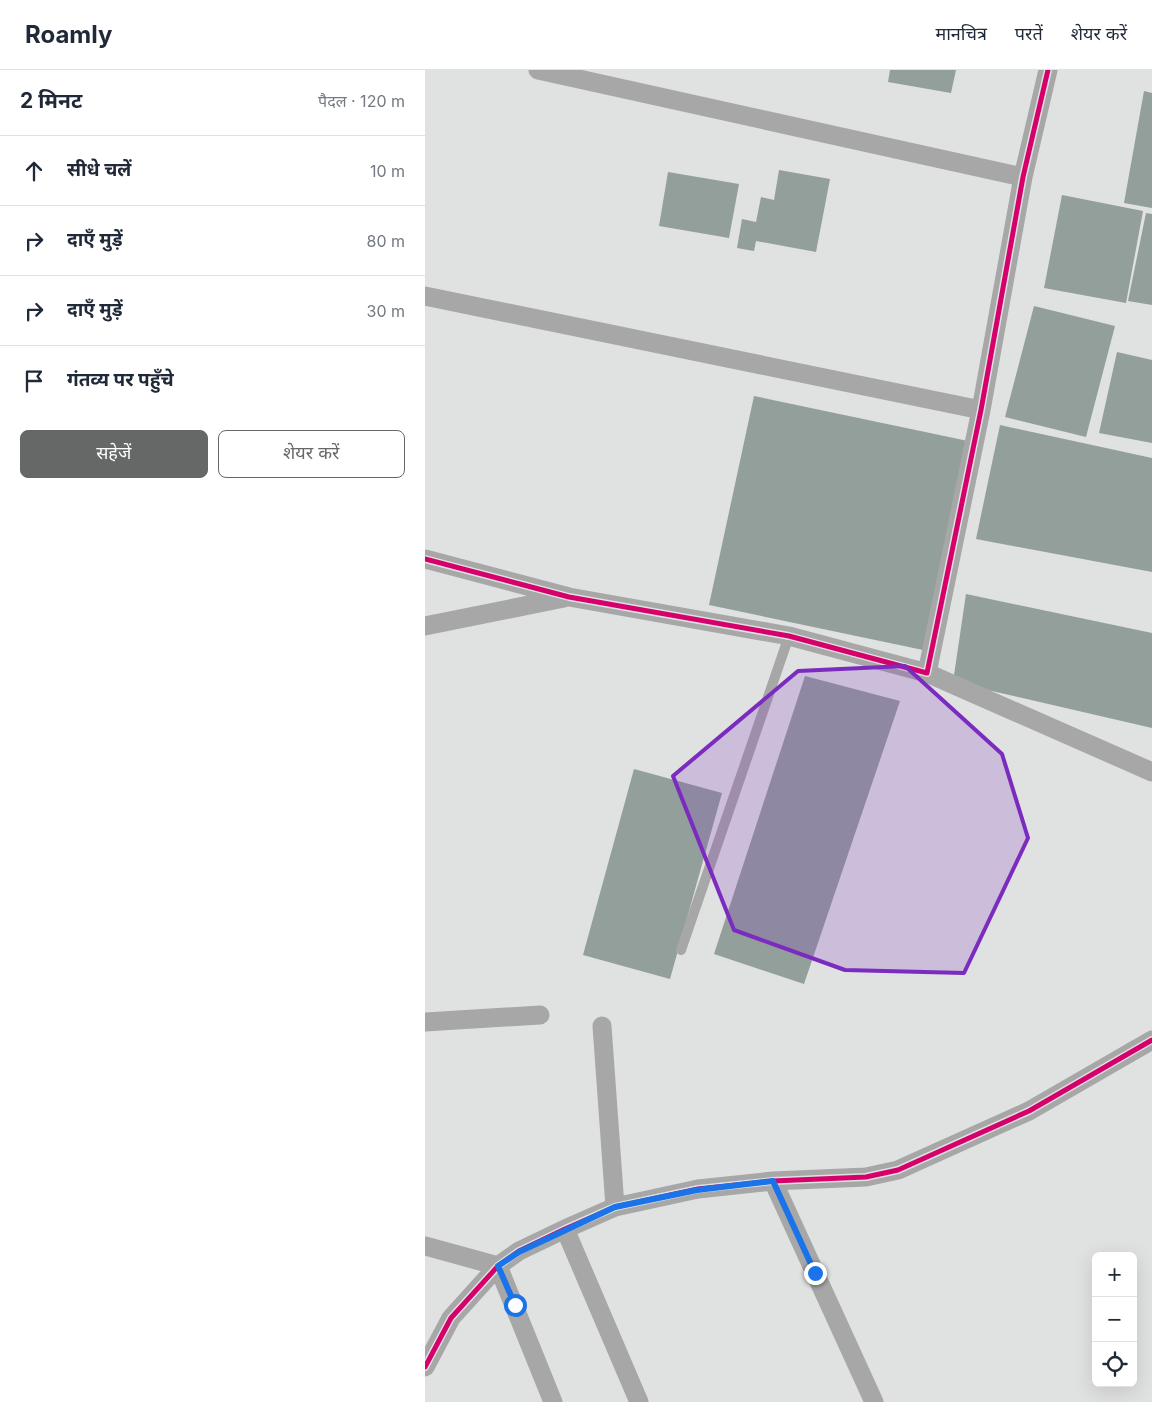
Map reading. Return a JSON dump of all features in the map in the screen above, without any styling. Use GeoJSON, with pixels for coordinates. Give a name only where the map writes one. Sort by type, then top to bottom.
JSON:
{"type":"FeatureCollection","features":[{"type":"Feature","properties":{"kind":"street"},"geometry":{"type":"LineString","coordinates":[[538,70],[1023,177]]}},
{"type":"Feature","properties":{"kind":"street"},"geometry":{"type":"LineString","coordinates":[[927,673],[981,410],[1023,177],[1048,70]]}},
{"type":"Feature","properties":{"kind":"street"},"geometry":{"type":"LineString","coordinates":[[425,296],[981,410]]}},
{"type":"Feature","properties":{"kind":"street"},"geometry":{"type":"LineString","coordinates":[[425,559],[569,597],[789,636],[927,673],[1152,772]]}},
{"type":"Feature","properties":{"kind":"street"},"geometry":{"type":"LineString","coordinates":[[425,626],[569,597]]}},
{"type":"Feature","properties":{"kind":"street"},"geometry":{"type":"LineString","coordinates":[[425,1022],[540,1015]]}},
{"type":"Feature","properties":{"kind":"street"},"geometry":{"type":"LineString","coordinates":[[603,1026],[615,1207]]}},
{"type":"Feature","properties":{"kind":"street"},"geometry":{"type":"LineString","coordinates":[[425,1367],[451,1318],[498,1266],[519,1252],[565,1229],[615,1207],[697,1190],[773,1181],[816,1181],[866,1177],[898,1170],[1029,1111],[1152,1040]]}},
{"type":"Feature","properties":{"kind":"street"},"geometry":{"type":"LineString","coordinates":[[773,1181],[874,1402]]}},
{"type":"Feature","properties":{"kind":"street"},"geometry":{"type":"LineString","coordinates":[[565,1229],[639,1402]]}},
{"type":"Feature","properties":{"kind":"street"},"geometry":{"type":"LineString","coordinates":[[425,1246],[498,1266]]}},
{"type":"Feature","properties":{"kind":"street"},"geometry":{"type":"LineString","coordinates":[[498,1266],[553,1402]]}},
{"type":"Feature","properties":{"kind":"lane"},"geometry":{"type":"LineString","coordinates":[[681,950],[789,636]]}},
{"type":"Feature","properties":{"kind":"highlighted area"},"geometry":{"type":"Polygon","coordinates":[[[905,666],[1002,754],[1028,838],[964,973],[845,970],[734,930],[673,776],[798,671],[905,666]]]}},
{"type":"Feature","properties":{"kind":"building"},"geometry":{"type":"Polygon","coordinates":[[[890,70],[956,70],[951,93],[888,82],[890,70]]]}},
{"type":"Feature","properties":{"kind":"building"},"geometry":{"type":"Polygon","coordinates":[[[1144,91],[1152,93],[1152,208],[1124,203],[1144,91]]]}},
{"type":"Feature","properties":{"kind":"building"},"geometry":{"type":"Polygon","coordinates":[[[779,170],[830,179],[816,252],[756,241],[754,251],[737,248],[742,219],[756,222],[761,197],[774,200],[779,170]]]}},
{"type":"Feature","properties":{"kind":"building"},"geometry":{"type":"Polygon","coordinates":[[[668,172],[739,184],[729,238],[659,226],[668,172]]]}},
{"type":"Feature","properties":{"kind":"building"},"geometry":{"type":"Polygon","coordinates":[[[1062,195],[1143,211],[1126,303],[1044,288],[1062,195]]]}},
{"type":"Feature","properties":{"kind":"building"},"geometry":{"type":"Polygon","coordinates":[[[1146,213],[1152,214],[1152,305],[1128,301],[1146,213]]]}},
{"type":"Feature","properties":{"kind":"building"},"geometry":{"type":"Polygon","coordinates":[[[1034,306],[1115,326],[1086,437],[1005,417],[1034,306]]]}},
{"type":"Feature","properties":{"kind":"building"},"geometry":{"type":"Polygon","coordinates":[[[1117,352],[1152,360],[1152,443],[1099,433],[1117,352]]]}},
{"type":"Feature","properties":{"kind":"building"},"geometry":{"type":"Polygon","coordinates":[[[754,396],[968,441],[923,650],[709,605],[754,396]]]}},
{"type":"Feature","properties":{"kind":"building"},"geometry":{"type":"Polygon","coordinates":[[[1000,425],[1152,458],[1152,572],[976,539],[1000,425]]]}},
{"type":"Feature","properties":{"kind":"building"},"geometry":{"type":"Polygon","coordinates":[[[966,594],[1152,633],[1152,728],[953,682],[966,594]]]}},
{"type":"Feature","properties":{"kind":"building"},"geometry":{"type":"Polygon","coordinates":[[[805,676],[900,701],[804,984],[714,954],[805,676]]]}},
{"type":"Feature","properties":{"kind":"building"},"geometry":{"type":"Polygon","coordinates":[[[634,769],[722,793],[670,979],[583,955],[634,769]]]}},
{"type":"Feature","properties":{"kind":"cycle path"},"geometry":{"type":"LineString","coordinates":[[425,559],[569,597],[789,636],[927,673],[981,410],[1023,177],[1048,70]]}},
{"type":"Feature","properties":{"kind":"cycle path"},"geometry":{"type":"LineString","coordinates":[[425,1367],[451,1318],[498,1266],[519,1251],[565,1229],[615,1207],[698,1189],[773,1181],[866,1177],[898,1170],[1029,1111],[1152,1040]]}},
{"type":"Feature","properties":{"kind":"route"},"geometry":{"type":"LineString","coordinates":[[515,1305],[498,1266],[519,1252],[565,1229],[615,1207],[697,1190],[773,1181],[815,1273]]}}]}
